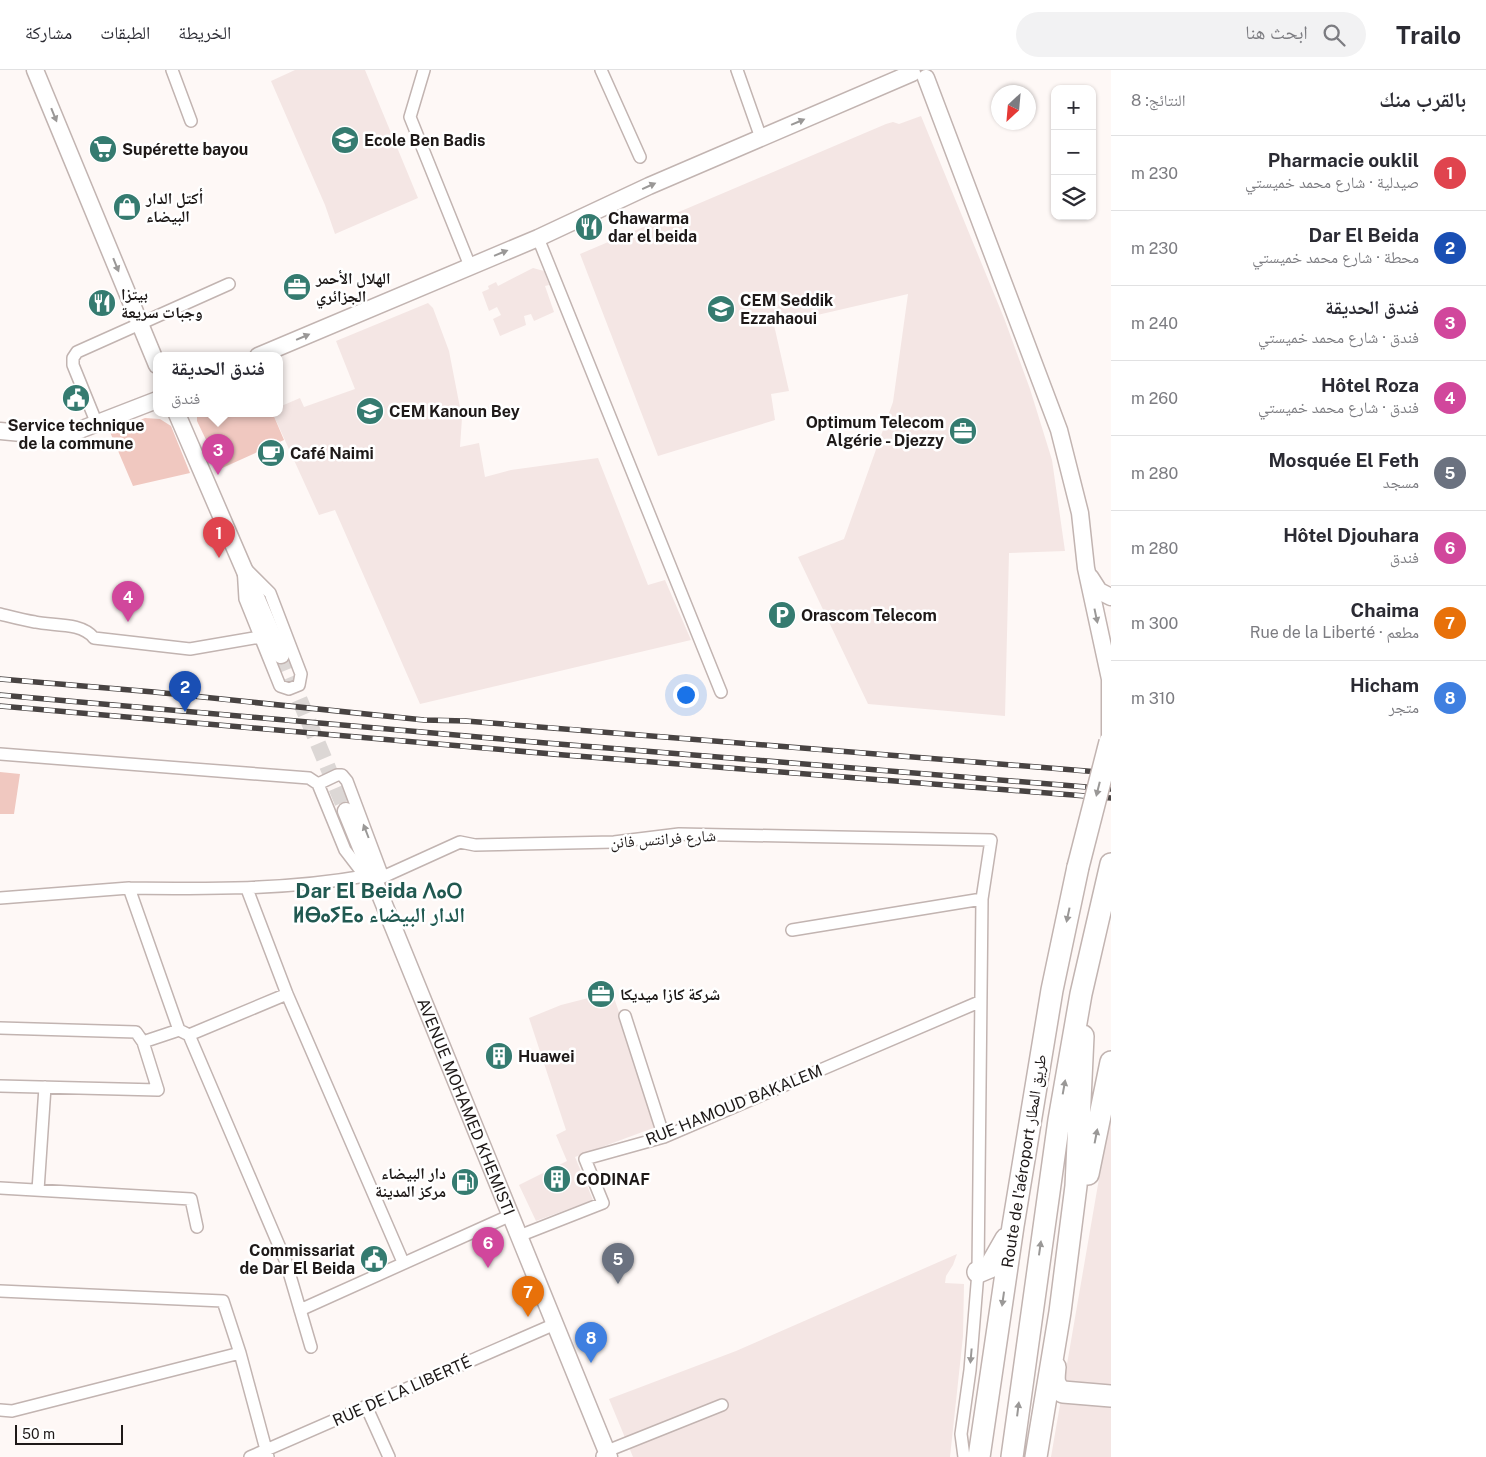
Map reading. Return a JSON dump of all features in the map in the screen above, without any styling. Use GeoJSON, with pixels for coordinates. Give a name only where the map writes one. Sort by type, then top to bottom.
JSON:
{"type":"FeatureCollection","features":[{"type":"Feature","properties":{"kind":"highway","name":"Route de l'aéroport طريق المطار"},"geometry":{"type":"LineString","coordinates":[[979,1457],[1013,1226],[1052,990],[1078,867],[1110,740]]}},
{"type":"Feature","properties":{"kind":"highway","name":"Route de l'aéroport طريق المطار"},"geometry":{"type":"LineString","coordinates":[[1012,1457],[1059,1120],[1081,994],[1111,866]]}},
{"type":"Feature","properties":{"kind":"highway"},"geometry":{"type":"LineString","coordinates":[[1036,1457],[1060,1312],[1080,1131],[1084,1054],[1081,994]]}},
{"type":"Feature","properties":{"kind":"highway"},"geometry":{"type":"LineString","coordinates":[[1065,1268],[1076,1242],[1111,1062]]}},
{"type":"Feature","properties":{"kind":"highway"},"geometry":{"type":"LineString","coordinates":[[978,1272],[987,1270],[993,1264],[1013,1226]]}},
{"type":"Feature","properties":{"kind":"highway"},"geometry":{"type":"LineString","coordinates":[[1060,1312],[1062,1324],[1054,1376],[1055,1386],[1063,1392],[1111,1396]]}},
{"type":"Feature","properties":{"kind":"highway"},"geometry":{"type":"LineString","coordinates":[[1040,1457],[1047,1410],[1053,1403],[1062,1400],[1111,1404]]}},
{"type":"Feature","properties":{"kind":"main road"},"geometry":{"type":"LineString","coordinates":[[35,70],[153,354]]}},
{"type":"Feature","properties":{"kind":"main road"},"geometry":{"type":"LineString","coordinates":[[267,352],[538,238],[648,186],[921,73],[1058,430],[1080,513],[1086,568],[1110,679],[1110,740]]}},
{"type":"Feature","properties":{"kind":"main road"},"geometry":{"type":"LineString","coordinates":[[0,431],[53,436],[77,431],[153,402]]}},
{"type":"Feature","properties":{"kind":"main road"},"geometry":{"type":"LineString","coordinates":[[178,417],[281,655]]}},
{"type":"Feature","properties":{"kind":"main road"},"geometry":{"type":"LineString","coordinates":[[1086,568],[1099,592],[1111,597]]}},
{"type":"Feature","properties":{"kind":"main road","name":"AVENUE MOHAMED KHEMISTI"},"geometry":{"type":"LineString","coordinates":[[346,811],[555,1324],[605,1455]]}},
{"type":"Feature","properties":{"kind":"street"},"geometry":{"type":"LineString","coordinates":[[172,70],[192,120]]}},
{"type":"Feature","properties":{"kind":"street"},"geometry":{"type":"LineString","coordinates":[[424,70],[410,117],[470,266]]}},
{"type":"Feature","properties":{"kind":"street"},"geometry":{"type":"LineString","coordinates":[[601,70],[640,157]]}},
{"type":"Feature","properties":{"kind":"street"},"geometry":{"type":"LineString","coordinates":[[737,70],[761,138]]}},
{"type":"Feature","properties":{"kind":"street"},"geometry":{"type":"LineString","coordinates":[[538,238],[721,692]]}},
{"type":"Feature","properties":{"kind":"street"},"geometry":{"type":"LineString","coordinates":[[97,424],[73,366],[73,358],[77,352],[229,284]]}},
{"type":"Feature","properties":{"kind":"street"},"geometry":{"type":"LineString","coordinates":[[243,566],[270,593],[301,674],[299,685],[289,689],[280,686],[245,599],[243,566]]}},
{"type":"Feature","properties":{"kind":"street"},"geometry":{"type":"LineString","coordinates":[[0,614],[75,628],[90,632],[94,638],[190,649],[260,637]]}},
{"type":"Feature","properties":{"kind":"street"},"geometry":{"type":"LineString","coordinates":[[0,754],[299,776],[318,784],[345,850],[374,878]]}},
{"type":"Feature","properties":{"kind":"street"},"geometry":{"type":"LineString","coordinates":[[318,784],[337,775],[342,776],[347,781],[374,878]]}},
{"type":"Feature","properties":{"kind":"street","name":"شارع فرانتس فانن"},"geometry":{"type":"LineString","coordinates":[[0,898],[129,888],[247,889],[374,878],[460,842],[475,845],[614,842],[679,834],[991,840],[982,899]]}},
{"type":"Feature","properties":{"kind":"street"},"geometry":{"type":"LineString","coordinates":[[129,888],[184,1032],[286,1262],[311,1347]]}},
{"type":"Feature","properties":{"kind":"street"},"geometry":{"type":"LineString","coordinates":[[247,889],[287,994],[404,1262]]}},
{"type":"Feature","properties":{"kind":"street"},"geometry":{"type":"LineString","coordinates":[[792,930],[982,899],[979,1002],[978,1272],[970,1370],[961,1434],[964,1457]]}},
{"type":"Feature","properties":{"kind":"street"},"geometry":{"type":"LineString","coordinates":[[143,1042],[184,1032],[287,994]]}},
{"type":"Feature","properties":{"kind":"street","name":"RUE HAMOUD BAKALEM"},"geometry":{"type":"LineString","coordinates":[[519,1236],[603,1204],[585,1159],[664,1137],[979,1002]]}},
{"type":"Feature","properties":{"kind":"street"},"geometry":{"type":"LineString","coordinates":[[625,1016],[664,1137]]}},
{"type":"Feature","properties":{"kind":"street"},"geometry":{"type":"LineString","coordinates":[[0,1028],[136,1032],[143,1042],[158,1090],[0,1086]]}},
{"type":"Feature","properties":{"kind":"street"},"geometry":{"type":"LineString","coordinates":[[38,1190],[45,1087]]}},
{"type":"Feature","properties":{"kind":"street"},"geometry":{"type":"LineString","coordinates":[[0,1188],[191,1199],[197,1227]]}},
{"type":"Feature","properties":{"kind":"street"},"geometry":{"type":"LineString","coordinates":[[300,1310],[510,1215]]}},
{"type":"Feature","properties":{"kind":"street"},"geometry":{"type":"LineString","coordinates":[[0,1291],[223,1301],[240,1353],[267,1454]]}},
{"type":"Feature","properties":{"kind":"street","name":"RUE DE LA LIBERTÉ"},"geometry":{"type":"LineString","coordinates":[[250,1457],[267,1454],[366,1406],[555,1324]]}},
{"type":"Feature","properties":{"kind":"street"},"geometry":{"type":"LineString","coordinates":[[0,1410],[12,1412],[240,1353]]}},
{"type":"Feature","properties":{"kind":"street"},"geometry":{"type":"LineString","coordinates":[[605,1455],[722,1405]]}},
{"type":"Feature","properties":{"kind":"street"},"geometry":{"type":"LineString","coordinates":[[366,1406],[389,1457]]}},
{"type":"Feature","properties":{"kind":"shaded area","name":"Ecole Ben Badis"},"geometry":{"type":"Polygon","coordinates":[[[295,70],[365,70],[418,198],[335,234],[325,205],[271,81],[295,70]]]}},
{"type":"Feature","properties":{"kind":"shaded area"},"geometry":{"type":"Polygon","coordinates":[[[921,116],[1004,318],[1030,389],[1052,460],[1065,551],[1009,553],[1005,716],[868,704],[798,557],[844,539],[893,402],[908,294],[774,325],[789,391],[771,394],[775,420],[658,456],[580,254],[886,124],[893,122],[899,124],[921,116]]]}},
{"type":"Feature","properties":{"kind":"shaded area"},"geometry":{"type":"Polygon","coordinates":[[[533,268],[544,271],[549,285],[545,286],[554,312],[534,321],[531,314],[524,316],[526,325],[500,336],[493,319],[501,315],[497,307],[489,311],[482,292],[489,289],[488,286],[496,282],[498,286],[533,268]]]}},
{"type":"Feature","properties":{"kind":"shaded area"},"geometry":{"type":"Polygon","coordinates":[[[428,303],[433,308],[449,351],[462,418],[460,447],[479,443],[485,477],[511,470],[598,458],[648,585],[665,580],[691,640],[420,704],[335,510],[319,515],[274,417],[283,417],[283,405],[300,398],[304,407],[355,389],[336,341],[428,303]]]}},
{"type":"Feature","properties":{"kind":"shaded area"},"geometry":{"type":"Polygon","coordinates":[[[197,417],[274,417],[284,440],[220,469],[197,421],[197,417]]]}},
{"type":"Feature","properties":{"kind":"shaded area"},"geometry":{"type":"Polygon","coordinates":[[[145,418],[160,419],[171,426],[190,473],[133,486],[110,432],[145,418]]]}},
{"type":"Feature","properties":{"kind":"shaded area"},"geometry":{"type":"Polygon","coordinates":[[[0,772],[20,774],[14,814],[0,814],[0,772]]]}},
{"type":"Feature","properties":{"kind":"shaded area"},"geometry":{"type":"Polygon","coordinates":[[[612,992],[636,1061],[664,1124],[575,1157],[593,1200],[536,1221],[519,1185],[567,1161],[556,1135],[566,1130],[529,1018],[561,1005],[612,992]]]}},
{"type":"Feature","properties":{"kind":"shaded area"},"geometry":{"type":"Polygon","coordinates":[[[1111,1109],[1111,1457],[1051,1457],[1111,1109]]]}},
{"type":"Feature","properties":{"kind":"shaded area"},"geometry":{"type":"Polygon","coordinates":[[[957,1254],[946,1276],[945,1283],[964,1284],[963,1336],[950,1457],[633,1457],[609,1399],[736,1351],[957,1254]]]}},
{"type":"Feature","properties":{"kind":"tunnel"},"geometry":{"type":"LineString","coordinates":[[281,655],[346,811]]}},
{"type":"Feature","properties":{"kind":"railway"},"geometry":{"type":"LineString","coordinates":[[0,679],[154,692],[424,720],[466,721],[1111,773]]}},
{"type":"Feature","properties":{"kind":"railway"},"geometry":{"type":"LineString","coordinates":[[0,695],[546,743],[1111,789]]}},
{"type":"Feature","properties":{"kind":"railway"},"geometry":{"type":"LineString","coordinates":[[0,706],[564,755],[1111,798]]}},
{"type":"Feature","properties":{"kind":"place","name":"Ecole Ben Badis"},"geometry":{"type":"Point","coordinates":[345,140]}},
{"type":"Feature","properties":{"kind":"place","name":"Supérette bayou"},"geometry":{"type":"Point","coordinates":[103,149]}},
{"type":"Feature","properties":{"kind":"place","name":"أكتل الدار البيضاء"},"geometry":{"type":"Point","coordinates":[127,207]}},
{"type":"Feature","properties":{"kind":"place","name":"Chawarma dar el beida"},"geometry":{"type":"Point","coordinates":[589,227]}},
{"type":"Feature","properties":{"kind":"place","name":"الهلال الأحمر الجزائري"},"geometry":{"type":"Point","coordinates":[297,287]}},
{"type":"Feature","properties":{"kind":"place","name":"بيتزا وجبات سريعة"},"geometry":{"type":"Point","coordinates":[102,303]}},
{"type":"Feature","properties":{"kind":"place","name":"CEM Seddik Ezzahaoui"},"geometry":{"type":"Point","coordinates":[721,309]}},
{"type":"Feature","properties":{"kind":"place","name":"Service technique de la commune"},"geometry":{"type":"Point","coordinates":[76,398]}},
{"type":"Feature","properties":{"kind":"place","name":"CEM Kanoun Bey"},"geometry":{"type":"Point","coordinates":[370,411]}},
{"type":"Feature","properties":{"kind":"place","name":"Optimum Telecom Algérie - Djezzy"},"geometry":{"type":"Point","coordinates":[963,431]}},
{"type":"Feature","properties":{"kind":"place","name":"Café Naimi"},"geometry":{"type":"Point","coordinates":[271,453]}},
{"type":"Feature","properties":{"kind":"place","name":"فندق الحديقة"},"geometry":{"type":"Point","coordinates":[218,475]}},
{"type":"Feature","properties":{"kind":"place","name":"Pharmacie ouklil"},"geometry":{"type":"Point","coordinates":[219,558]}},
{"type":"Feature","properties":{"kind":"place","name":"Orascom Telecom"},"geometry":{"type":"Point","coordinates":[782,615]}},
{"type":"Feature","properties":{"kind":"place","name":"Hôtel Roza"},"geometry":{"type":"Point","coordinates":[128,622]}},
{"type":"Feature","properties":{"kind":"place","name":"Dar El Beida"},"geometry":{"type":"Point","coordinates":[185,712]}},
{"type":"Feature","properties":{"kind":"place","name":"شركة كازا ميديكا"},"geometry":{"type":"Point","coordinates":[601,994]}},
{"type":"Feature","properties":{"kind":"place","name":"Huawei"},"geometry":{"type":"Point","coordinates":[499,1056]}},
{"type":"Feature","properties":{"kind":"place","name":"CODINAF"},"geometry":{"type":"Point","coordinates":[557,1179]}},
{"type":"Feature","properties":{"kind":"place","name":"دار البيضاء مركز المدينة"},"geometry":{"type":"Point","coordinates":[465,1182]}},
{"type":"Feature","properties":{"kind":"place","name":"Commissariat de Dar El Beida"},"geometry":{"type":"Point","coordinates":[374,1259]}},
{"type":"Feature","properties":{"kind":"place","name":"Hôtel Djouhara"},"geometry":{"type":"Point","coordinates":[488,1268]}},
{"type":"Feature","properties":{"kind":"place","name":"Mosquée El Feth"},"geometry":{"type":"Point","coordinates":[618,1284]}},
{"type":"Feature","properties":{"kind":"place","name":"Chaima"},"geometry":{"type":"Point","coordinates":[528,1317]}},
{"type":"Feature","properties":{"kind":"place","name":"Hicham"},"geometry":{"type":"Point","coordinates":[591,1363]}},
{"type":"Feature","properties":{"kind":"district","name":"Dar El Beida ⴷⴰⵔ ⵍⴱⴰⵢⴹⴰ الدار البيضاء"},"geometry":{"type":"Point","coordinates":[379,902]}}]}
